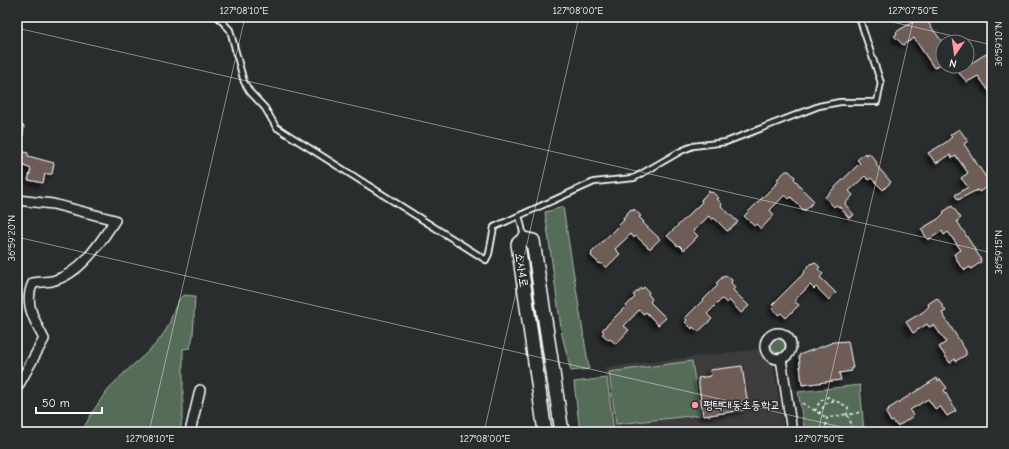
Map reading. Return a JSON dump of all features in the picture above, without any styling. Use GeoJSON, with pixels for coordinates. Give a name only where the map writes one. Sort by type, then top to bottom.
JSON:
{"type":"FeatureCollection","features":[{"type":"Feature","properties":{"kind":"main road","name":"소사4로"},"geometry":{"type":"LineString","coordinates":[[545,432],[518,244],[524,239],[533,241],[562,432]]}},
{"type":"Feature","properties":{"kind":"street"},"geometry":{"type":"LineString","coordinates":[[17,200],[53,204],[115,220],[106,234],[79,267],[53,281],[33,283],[30,290],[30,311],[44,339],[17,388]]}},
{"type":"Feature","properties":{"kind":"street"},"geometry":{"type":"LineString","coordinates":[[781,358],[792,432]]}},
{"type":"Feature","properties":{"kind":"street"},"geometry":{"type":"LineString","coordinates":[[190,432],[200,390]]}},
{"type":"Feature","properties":{"kind":"lane"},"geometry":{"type":"LineString","coordinates":[[218,17],[230,30],[244,82],[250,92],[265,108],[276,127],[486,260],[489,254],[494,227],[594,182],[634,178],[681,151],[693,146],[726,142],[819,106],[840,102],[877,102],[881,83],[859,17]]}},
{"type":"Feature","properties":{"kind":"lane"},"geometry":{"type":"LineString","coordinates":[[520,218],[524,239]]}},
{"type":"Feature","properties":{"kind":"path"},"geometry":{"type":"LineString","coordinates":[[815,411],[820,401],[828,397],[848,407],[847,415],[852,425],[850,432]]}},
{"type":"Feature","properties":{"kind":"path"},"geometry":{"type":"LineString","coordinates":[[819,414],[825,404],[836,400]]}},
{"type":"Feature","properties":{"kind":"path"},"geometry":{"type":"LineString","coordinates":[[802,403],[827,418],[861,412]]}},
{"type":"Feature","properties":{"kind":"path"},"geometry":{"type":"LineString","coordinates":[[825,432],[827,418]]}},
{"type":"Feature","properties":{"kind":"shaded area","name":"평택대동초등학교"},"geometry":{"type":"Polygon","coordinates":[[[761,349],[764,357],[773,364],[784,432],[614,432],[605,367],[761,349]]]}},
{"type":"Feature","properties":{"kind":"green space"},"geometry":{"type":"Polygon","coordinates":[[[563,207],[589,369],[571,371],[562,335],[545,212],[563,207]]]}},
{"type":"Feature","properties":{"kind":"green space"},"geometry":{"type":"Polygon","coordinates":[[[183,295],[195,296],[193,336],[190,348],[183,349],[183,413],[180,432],[82,432],[94,410],[109,389],[149,351],[167,329],[177,303],[183,295]]]}},
{"type":"Feature","properties":{"kind":"green space"},"geometry":{"type":"Polygon","coordinates":[[[775,339],[781,339],[785,343],[785,349],[781,353],[775,353],[771,349],[771,343],[775,339]]]}},
{"type":"Feature","properties":{"kind":"green space"},"geometry":{"type":"Polygon","coordinates":[[[692,361],[700,415],[616,424],[609,372],[692,361]]]}},
{"type":"Feature","properties":{"kind":"green space"},"geometry":{"type":"Polygon","coordinates":[[[607,378],[614,432],[580,432],[574,382],[607,378]]]}},
{"type":"Feature","properties":{"kind":"green space"},"geometry":{"type":"Polygon","coordinates":[[[860,385],[864,432],[805,432],[798,392],[860,385]]]}},
{"type":"Feature","properties":{"kind":"building"},"geometry":{"type":"Polygon","coordinates":[[[921,17],[924,17],[936,34],[935,34],[935,67],[914,38],[903,45],[894,36],[897,34],[896,32],[921,17]]]}},
{"type":"Feature","properties":{"kind":"building"},"geometry":{"type":"Polygon","coordinates":[[[986,54],[992,58],[992,95],[978,76],[967,82],[960,74],[975,74],[975,61],[986,54]]]}},
{"type":"Feature","properties":{"kind":"building"},"geometry":{"type":"Polygon","coordinates":[[[17,124],[24,126],[21,151],[28,153],[28,156],[54,163],[52,174],[45,174],[43,183],[28,180],[31,169],[17,163],[17,124]]]}},
{"type":"Feature","properties":{"kind":"building"},"geometry":{"type":"Polygon","coordinates":[[[959,129],[968,141],[964,144],[989,182],[987,183],[989,186],[979,192],[978,190],[958,200],[955,195],[968,187],[961,178],[968,173],[956,156],[952,158],[950,155],[936,163],[928,153],[945,143],[952,137],[950,135],[959,129]]]}},
{"type":"Feature","properties":{"kind":"building"},"geometry":{"type":"Polygon","coordinates":[[[865,153],[867,155],[869,153],[877,163],[876,165],[891,182],[883,190],[871,178],[869,180],[865,176],[849,191],[853,195],[845,204],[854,215],[849,218],[841,208],[836,205],[834,207],[825,197],[860,163],[857,160],[865,153]]]}},
{"type":"Feature","properties":{"kind":"building"},"geometry":{"type":"Polygon","coordinates":[[[786,171],[789,171],[795,177],[794,179],[799,184],[798,185],[814,201],[806,210],[803,210],[791,197],[789,199],[785,195],[770,210],[774,215],[761,229],[756,224],[754,226],[744,216],[779,181],[777,179],[786,171]]]}},
{"type":"Feature","properties":{"kind":"building"},"geometry":{"type":"Polygon","coordinates":[[[709,191],[719,198],[717,199],[722,204],[721,206],[738,222],[727,231],[714,218],[712,220],[709,216],[693,231],[698,236],[684,250],[667,236],[702,202],[701,200],[709,191]]]}},
{"type":"Feature","properties":{"kind":"building"},"geometry":{"type":"Polygon","coordinates":[[[952,206],[961,218],[957,221],[981,259],[981,262],[971,269],[970,267],[965,270],[959,264],[954,254],[961,250],[948,232],[944,235],[942,231],[928,240],[921,229],[938,219],[944,213],[943,212],[952,206]]]}},
{"type":"Feature","properties":{"kind":"building"},"geometry":{"type":"Polygon","coordinates":[[[631,209],[633,211],[634,209],[641,216],[639,217],[644,222],[643,223],[660,239],[651,248],[649,248],[636,236],[634,238],[631,234],[615,249],[620,254],[606,268],[591,256],[591,253],[624,220],[623,218],[631,209]]]}},
{"type":"Feature","properties":{"kind":"building"},"geometry":{"type":"Polygon","coordinates":[[[814,262],[820,267],[818,269],[823,274],[820,277],[836,293],[829,300],[816,287],[814,289],[810,285],[794,301],[799,305],[786,318],[781,313],[779,315],[772,309],[774,307],[772,305],[805,272],[804,270],[814,262]]]}},
{"type":"Feature","properties":{"kind":"building"},"geometry":{"type":"Polygon","coordinates":[[[724,276],[727,276],[732,280],[731,283],[735,287],[733,290],[749,306],[741,313],[729,300],[727,303],[722,299],[707,314],[712,319],[698,332],[693,327],[692,329],[685,322],[687,320],[685,318],[718,285],[716,283],[724,276]]]}},
{"type":"Feature","properties":{"kind":"building"},"geometry":{"type":"Polygon","coordinates":[[[644,287],[649,292],[648,294],[652,299],[650,302],[666,318],[658,325],[646,312],[644,314],[639,310],[624,326],[629,330],[616,344],[610,339],[609,340],[602,334],[604,332],[602,330],[635,297],[633,295],[644,287]]]}},
{"type":"Feature","properties":{"kind":"building"},"geometry":{"type":"Polygon","coordinates":[[[937,298],[946,311],[942,313],[966,351],[966,355],[956,361],[955,359],[950,363],[939,347],[946,342],[934,325],[929,327],[927,324],[913,333],[906,322],[923,312],[929,306],[928,304],[937,298]]]}},
{"type":"Feature","properties":{"kind":"building"},"geometry":{"type":"Polygon","coordinates":[[[848,341],[853,368],[851,368],[852,371],[839,373],[841,380],[802,385],[799,355],[834,342],[848,341]]]}},
{"type":"Feature","properties":{"kind":"building"},"geometry":{"type":"Polygon","coordinates":[[[742,366],[748,406],[744,410],[703,416],[698,378],[711,376],[710,370],[742,366]]]}},
{"type":"Feature","properties":{"kind":"building"},"geometry":{"type":"Polygon","coordinates":[[[937,378],[938,381],[940,379],[947,388],[944,390],[956,411],[947,416],[940,406],[936,410],[928,399],[910,410],[913,416],[903,423],[897,426],[893,421],[891,422],[886,413],[889,411],[888,409],[937,378]]]}},
{"type":"Feature","properties":{"kind":"place","name":"평택대동초등학교"},"geometry":{"type":"Point","coordinates":[695,405]}}]}
